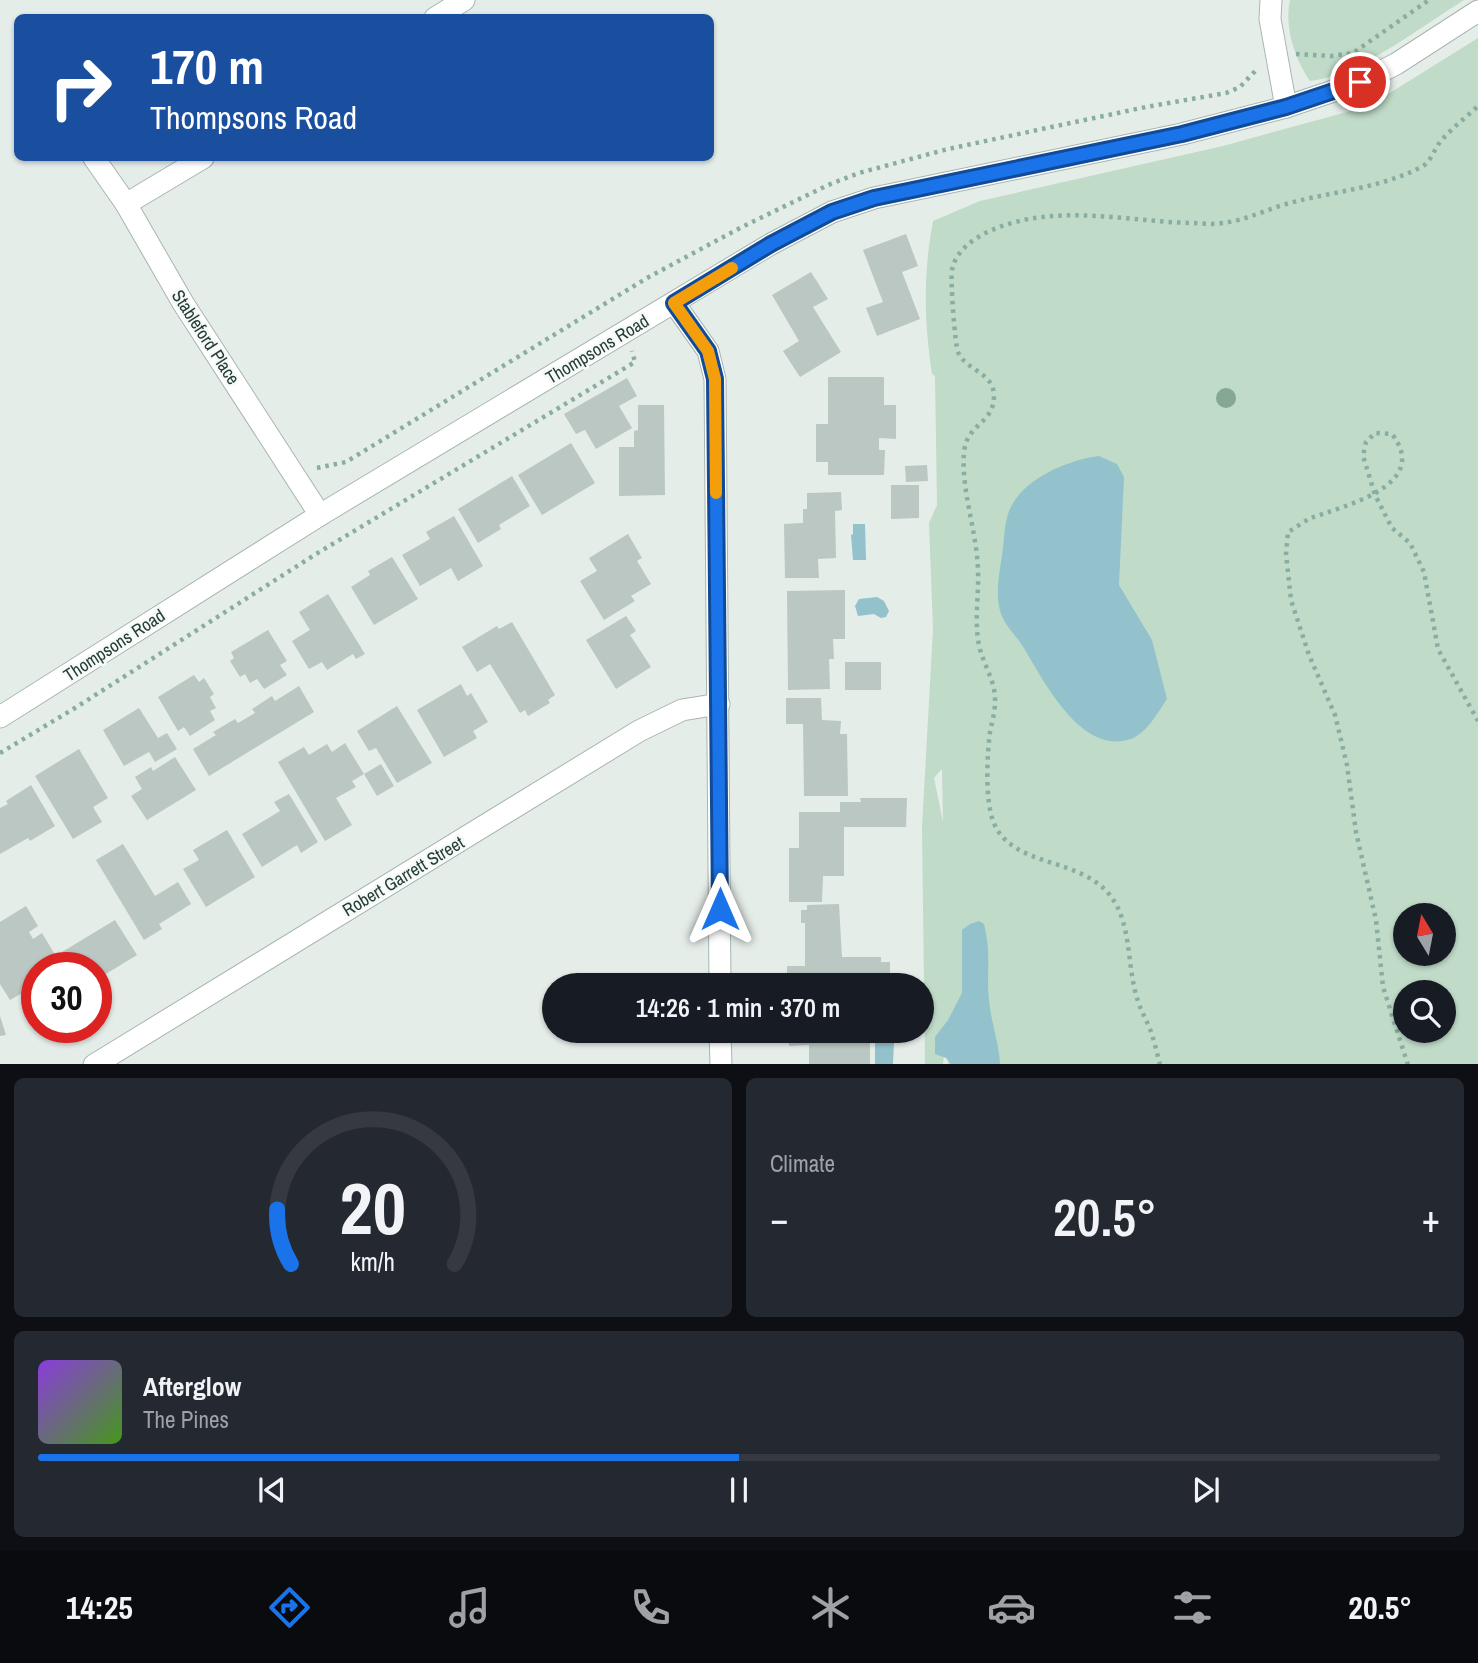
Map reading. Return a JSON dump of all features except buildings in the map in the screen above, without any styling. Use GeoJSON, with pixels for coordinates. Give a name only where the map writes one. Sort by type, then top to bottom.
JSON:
{"type":"FeatureCollection","features":[{"type":"Feature","properties":{"kind":"street"},"geometry":{"type":"LineString","coordinates":[[442,14],[464,0]]}},
{"type":"Feature","properties":{"kind":"street"},"geometry":{"type":"LineString","coordinates":[[1271,0],[1270,19],[1286,107]]}},
{"type":"Feature","properties":{"kind":"street","name":"Thompsons Road"},"geometry":{"type":"LineString","coordinates":[[0,717],[320,515],[771,244],[832,212],[874,198],[1182,134],[1286,107],[1372,76],[1396,64],[1478,11]]}},
{"type":"Feature","properties":{"kind":"street","name":"Stableford Place"},"geometry":{"type":"LineString","coordinates":[[96,161],[126,204],[183,303],[320,515]]}},
{"type":"Feature","properties":{"kind":"street"},"geometry":{"type":"LineString","coordinates":[[126,204],[198,161]]}},
{"type":"Feature","properties":{"kind":"street"},"geometry":{"type":"LineString","coordinates":[[674,303],[708,351],[715,379],[720,973]]}},
{"type":"Feature","properties":{"kind":"street","name":"Robert Garrett Street"},"geometry":{"type":"LineString","coordinates":[[96,1064],[639,731],[682,710],[719,704]]}},
{"type":"Feature","properties":{"kind":"street"},"geometry":{"type":"LineString","coordinates":[[720,1043],[720,1064]]}},
{"type":"Feature","properties":{"kind":"path"},"geometry":{"type":"LineString","coordinates":[[1296,54],[1332,56],[1353,53],[1429,0]]}},
{"type":"Feature","properties":{"kind":"path"},"geometry":{"type":"LineString","coordinates":[[1160,1064],[1150,1030],[1137,1000],[1119,907],[1106,890],[1083,873],[1012,847],[999,833],[992,818],[989,793],[990,735],[996,701],[990,672],[979,649],[976,600],[978,573],[964,458],[966,439],[977,425],[990,415],[994,388],[988,378],[972,368],[958,353],[951,269],[965,247],[976,236],[1033,218],[1081,214],[1163,223],[1222,223],[1289,203],[1391,179],[1427,163],[1437,145],[1478,106]]}},
{"type":"Feature","properties":{"kind":"path"},"geometry":{"type":"LineString","coordinates":[[298,479],[317,468],[346,462],[621,295]]}},
{"type":"Feature","properties":{"kind":"path"},"geometry":{"type":"LineString","coordinates":[[0,753],[316,554],[635,362]]}},
{"type":"Feature","properties":{"kind":"path"},"geometry":{"type":"LineString","coordinates":[[1408,1064],[1383,987],[1376,920],[1356,832],[1344,752],[1335,715],[1309,655],[1291,600],[1286,555],[1288,533],[1308,519],[1375,495],[1395,477],[1402,460],[1401,446],[1392,435],[1374,433],[1366,442],[1363,456],[1375,495],[1392,528],[1410,543],[1424,572],[1438,649],[1478,721]]}},
{"type":"Feature","properties":{"kind":"green space"},"geometry":{"type":"Polygon","coordinates":[[[1290,0],[1464,0],[1369,60],[1329,77],[1310,81],[1292,42],[1288,21],[1290,0]]]}},
{"type":"Feature","properties":{"kind":"green space"},"geometry":{"type":"Polygon","coordinates":[[[1478,38],[1478,1064],[948,1064],[946,1038],[943,1064],[925,1064],[925,1043],[934,1043],[934,973],[924,973],[922,827],[933,629],[929,523],[937,505],[935,376],[932,374],[929,354],[926,316],[928,260],[933,221],[980,201],[1223,146],[1369,106],[1478,38]],[[941,770],[934,778],[943,822],[942,770],[941,770]]]}},
{"type":"Feature","properties":{"kind":"water"},"geometry":{"type":"Polygon","coordinates":[[[1099,456],[1117,464],[1124,477],[1119,585],[1152,640],[1167,699],[1152,722],[1137,736],[1113,741],[1095,736],[1065,711],[1005,622],[998,600],[1006,524],[1014,502],[1022,491],[1046,474],[1073,462],[1099,456]]]}},
{"type":"Feature","properties":{"kind":"water"},"geometry":{"type":"Polygon","coordinates":[[[853,524],[865,524],[866,560],[853,560],[853,524]]]}},
{"type":"Feature","properties":{"kind":"water"},"geometry":{"type":"Polygon","coordinates":[[[877,597],[884,601],[889,611],[886,617],[881,618],[874,614],[858,616],[855,606],[859,599],[877,597]]]}},
{"type":"Feature","properties":{"kind":"water"},"geometry":{"type":"Polygon","coordinates":[[[979,921],[984,924],[987,941],[989,1000],[1000,1064],[951,1064],[946,1058],[935,1054],[935,1037],[948,1020],[962,993],[962,930],[979,921]]]}},
{"type":"Feature","properties":{"kind":"water"},"geometry":{"type":"Polygon","coordinates":[[[875,1043],[894,1043],[893,1064],[875,1064],[875,1043]]]}},
{"type":"Feature","properties":{"kind":"slow traffic"},"geometry":{"type":"LineString","coordinates":[[716,493],[715,379],[708,351],[674,303],[732,268]]}},
{"type":"Feature","properties":{"kind":"route"},"geometry":{"type":"LineString","coordinates":[[720,909],[715,379],[708,351],[674,303],[771,244],[832,212],[874,198],[1182,134],[1286,107],[1360,82]]}}]}
